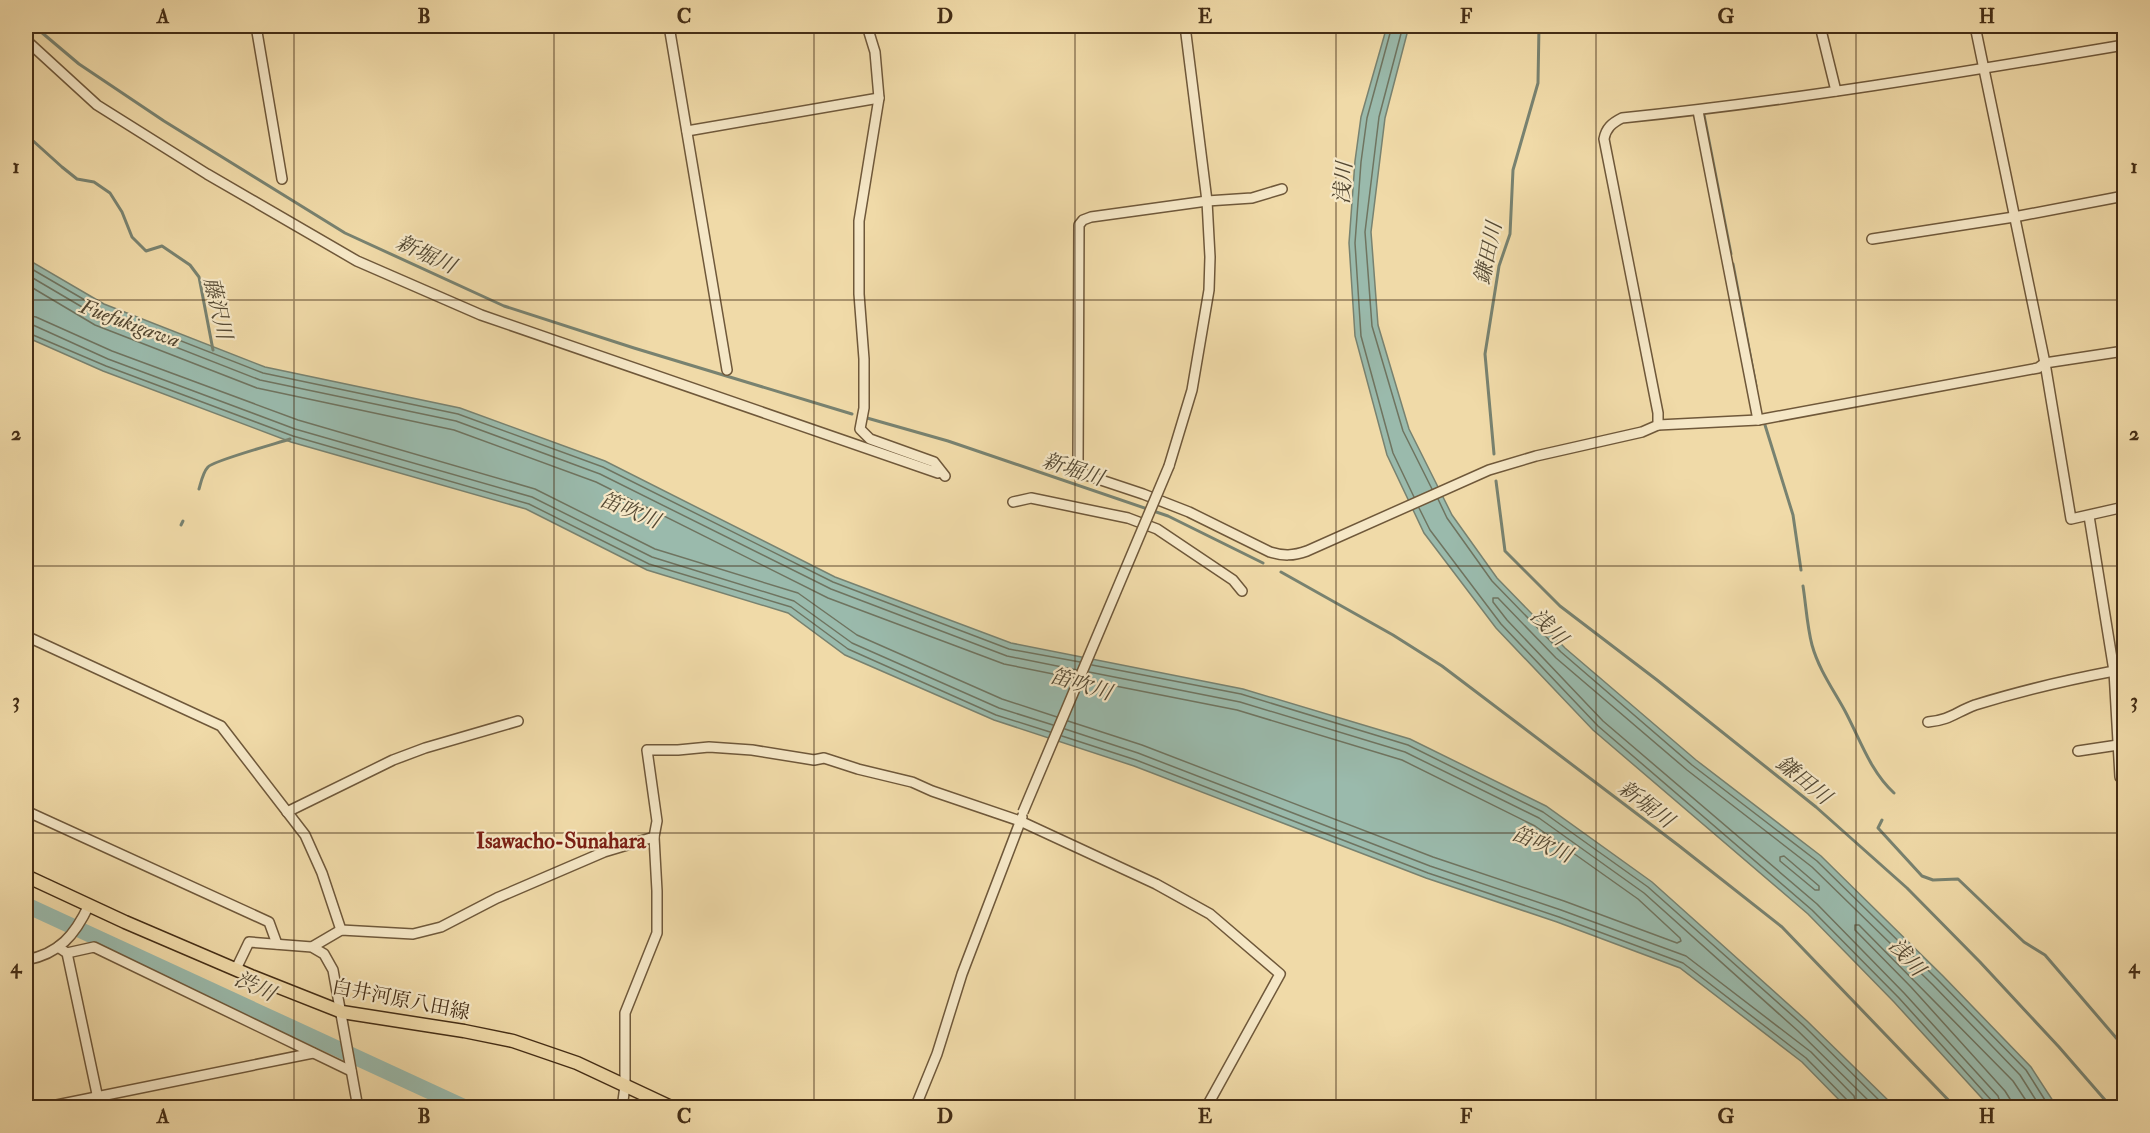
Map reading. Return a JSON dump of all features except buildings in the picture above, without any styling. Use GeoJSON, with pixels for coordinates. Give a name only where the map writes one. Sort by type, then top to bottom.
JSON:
{"type":"FeatureCollection","features":[{"type":"Feature","properties":{"kind":"main road","name":"白井河原八田線"},"geometry":{"type":"LineString","coordinates":[[26,876],[236,969],[342,1011],[513,1041],[577,1063],[673,1107]]}},
{"type":"Feature","properties":{"kind":"street"},"geometry":{"type":"LineString","coordinates":[[256,26],[282,179]]}},
{"type":"Feature","properties":{"kind":"street"},"geometry":{"type":"LineString","coordinates":[[669,26],[727,370]]}},
{"type":"Feature","properties":{"kind":"street"},"geometry":{"type":"LineString","coordinates":[[26,40],[97,105],[207,174],[357,261],[481,315],[941,474],[934,462],[870,439],[860,429],[864,408],[864,359],[859,294],[860,222],[879,98],[875,52],[867,26]]}},
{"type":"Feature","properties":{"kind":"street"},"geometry":{"type":"LineString","coordinates":[[915,1107],[937,1054],[962,974],[1022,817],[1168,466],[1192,390],[1209,290],[1210,257],[1208,201],[1185,26]]}},
{"type":"Feature","properties":{"kind":"street"},"geometry":{"type":"LineString","coordinates":[[1820,26],[1836,91]]}},
{"type":"Feature","properties":{"kind":"street"},"geometry":{"type":"LineString","coordinates":[[1975,26],[2045,363],[2071,519],[2124,507]]}},
{"type":"Feature","properties":{"kind":"street"},"geometry":{"type":"LineString","coordinates":[[1659,425],[1604,139],[1609,126],[1622,118],[1698,111],[1836,91],[2124,45]]}},
{"type":"Feature","properties":{"kind":"street"},"geometry":{"type":"LineString","coordinates":[[687,131],[879,98]]}},
{"type":"Feature","properties":{"kind":"street"},"geometry":{"type":"LineString","coordinates":[[1698,111],[1758,420]]}},
{"type":"Feature","properties":{"kind":"street"},"geometry":{"type":"LineString","coordinates":[[1282,189],[1252,198],[1208,201],[1091,218],[1083,220],[1079,225],[1079,471],[1189,512],[1281,556],[1306,551],[1443,489],[1509,464],[1642,432],[1659,425],[1758,420],[2038,368],[2045,363],[2124,351]]}},
{"type":"Feature","properties":{"kind":"street"},"geometry":{"type":"LineString","coordinates":[[1872,238],[2014,217],[2124,196]]}},
{"type":"Feature","properties":{"kind":"street"},"geometry":{"type":"LineString","coordinates":[[1013,502],[1031,498],[1128,518],[1147,525],[1157,529],[1233,580],[1242,591]]}},
{"type":"Feature","properties":{"kind":"street"},"geometry":{"type":"LineString","coordinates":[[2089,516],[2114,671],[2120,777]]}},
{"type":"Feature","properties":{"kind":"street"},"geometry":{"type":"LineString","coordinates":[[26,636],[221,726],[305,835],[322,873],[340,930]]}},
{"type":"Feature","properties":{"kind":"street"},"geometry":{"type":"LineString","coordinates":[[1928,722],[1944,721],[1973,706],[2020,691],[2114,671]]}},
{"type":"Feature","properties":{"kind":"street"},"geometry":{"type":"LineString","coordinates":[[287,812],[393,760],[518,721]]}},
{"type":"Feature","properties":{"kind":"street"},"geometry":{"type":"LineString","coordinates":[[2078,751],[2118,745]]}},
{"type":"Feature","properties":{"kind":"street"},"geometry":{"type":"LineString","coordinates":[[622,1107],[625,1086],[625,1013],[657,933],[654,837],[657,821],[647,750],[685,750],[709,747],[752,750],[814,760],[824,759],[912,782],[932,791],[1022,817],[1199,906],[1280,974],[1206,1107]]}},
{"type":"Feature","properties":{"kind":"street"},"geometry":{"type":"LineString","coordinates":[[26,811],[269,922],[277,944]]}},
{"type":"Feature","properties":{"kind":"street"},"geometry":{"type":"LineString","coordinates":[[312,947],[340,930],[413,934],[441,927],[490,901],[604,852],[654,837]]}},
{"type":"Feature","properties":{"kind":"street"},"geometry":{"type":"LineString","coordinates":[[26,960],[50,954],[62,944],[82,919],[88,905]]}},
{"type":"Feature","properties":{"kind":"street"},"geometry":{"type":"LineString","coordinates":[[236,969],[249,942],[312,947],[324,954],[333,970],[358,1107]]}},
{"type":"Feature","properties":{"kind":"street"},"geometry":{"type":"LineString","coordinates":[[62,944],[68,953],[100,1107]]}},
{"type":"Feature","properties":{"kind":"street"},"geometry":{"type":"LineString","coordinates":[[68,953],[94,947],[313,1053],[351,1068]]}},
{"type":"Feature","properties":{"kind":"street"},"geometry":{"type":"LineString","coordinates":[[42,1107],[313,1053]]}},
{"type":"Feature","properties":{"kind":"water","name":"浅川"},"geometry":{"type":"Polygon","coordinates":[[[1387,26],[1409,26],[1385,118],[1371,232],[1378,325],[1409,429],[1452,515],[1497,578],[1565,648],[1696,760],[1821,856],[1943,976],[2031,1067],[2057,1107],[1990,1107],[1894,1002],[1808,914],[1593,730],[1496,628],[1424,533],[1387,455],[1355,336],[1349,243],[1355,161],[1361,117],[1387,26]]]}},
{"type":"Feature","properties":{"kind":"water"},"geometry":{"type":"Polygon","coordinates":[[[26,253],[32,262],[104,304],[265,367],[460,408],[605,461],[835,577],[1011,643],[1243,689],[1410,739],[1546,806],[1652,882],[1807,1021],[1895,1107],[1846,1107],[1802,1062],[1680,968],[1557,922],[1426,878],[1134,766],[994,720],[845,655],[788,613],[647,570],[526,509],[291,442],[103,371],[26,337],[26,253]]]}},
{"type":"Feature","properties":{"kind":"waterway","name":"新堀川"},"geometry":{"type":"LineString","coordinates":[[34,26],[79,64],[164,121],[345,233],[504,306],[852,414]]}},
{"type":"Feature","properties":{"kind":"waterway","name":"鎌田川"},"geometry":{"type":"LineString","coordinates":[[1494,454],[1485,354],[1499,266],[1510,234],[1513,170],[1538,83],[1539,26]]}},
{"type":"Feature","properties":{"kind":"waterway"},"geometry":{"type":"LineString","coordinates":[[1704,115],[1731,254]]}},
{"type":"Feature","properties":{"kind":"waterway","name":"藤沢川"},"geometry":{"type":"LineString","coordinates":[[26,119],[31,139],[62,167],[77,179],[94,182],[110,193],[122,212],[132,237],[146,251],[162,246],[190,265],[199,277],[213,350]]}},
{"type":"Feature","properties":{"kind":"waterway"},"geometry":{"type":"LineString","coordinates":[[1733,264],[1756,386]]}},
{"type":"Feature","properties":{"kind":"waterway","name":"新堀川"},"geometry":{"type":"LineString","coordinates":[[867,418],[948,441],[1168,516],[1263,563]]}},
{"type":"Feature","properties":{"kind":"waterway"},"geometry":{"type":"LineString","coordinates":[[1765,425],[1793,515],[1801,570]]}},
{"type":"Feature","properties":{"kind":"waterway"},"geometry":{"type":"LineString","coordinates":[[199,489],[202,477],[212,464],[290,439]]}},
{"type":"Feature","properties":{"kind":"waterway","name":"鎌田川"},"geometry":{"type":"LineString","coordinates":[[1496,481],[1505,551],[1560,606],[1816,807],[1907,888],[1980,962],[2112,1108]]}},
{"type":"Feature","properties":{"kind":"waterway"},"geometry":{"type":"LineString","coordinates":[[181,525],[183,521]]}},
{"type":"Feature","properties":{"kind":"waterway","name":"新堀川"},"geometry":{"type":"LineString","coordinates":[[1281,572],[1393,635],[1442,666],[1782,927],[1956,1108]]}},
{"type":"Feature","properties":{"kind":"waterway"},"geometry":{"type":"LineString","coordinates":[[1803,586],[1810,638],[1818,663],[1872,765],[1894,793]]}},
{"type":"Feature","properties":{"kind":"waterway"},"geometry":{"type":"LineString","coordinates":[[1882,820],[1878,828],[1922,876],[1933,880],[1958,879],[2024,942],[2045,955],[2124,1047]]}},
{"type":"Feature","properties":{"kind":"waterway","name":"渋川"},"geometry":{"type":"LineString","coordinates":[[26,905],[466,1108]]}},
{"type":"Feature","properties":{"kind":"district","name":"Isawacho-Sunahara"},"geometry":{"type":"Point","coordinates":[561,840]}},
{"type":"Feature","properties":{"kind":"water label","name":"Fuefukigawa"},"geometry":{"type":"Point","coordinates":[130,323]}},
{"type":"Feature","properties":{"kind":"water label","name":"笛吹川"},"geometry":{"type":"Point","coordinates":[630,510]}},
{"type":"Feature","properties":{"kind":"water label","name":"笛吹川"},"geometry":{"type":"Point","coordinates":[1081,684]}},
{"type":"Feature","properties":{"kind":"water label","name":"笛吹川"},"geometry":{"type":"Point","coordinates":[1542,844]}}]}
